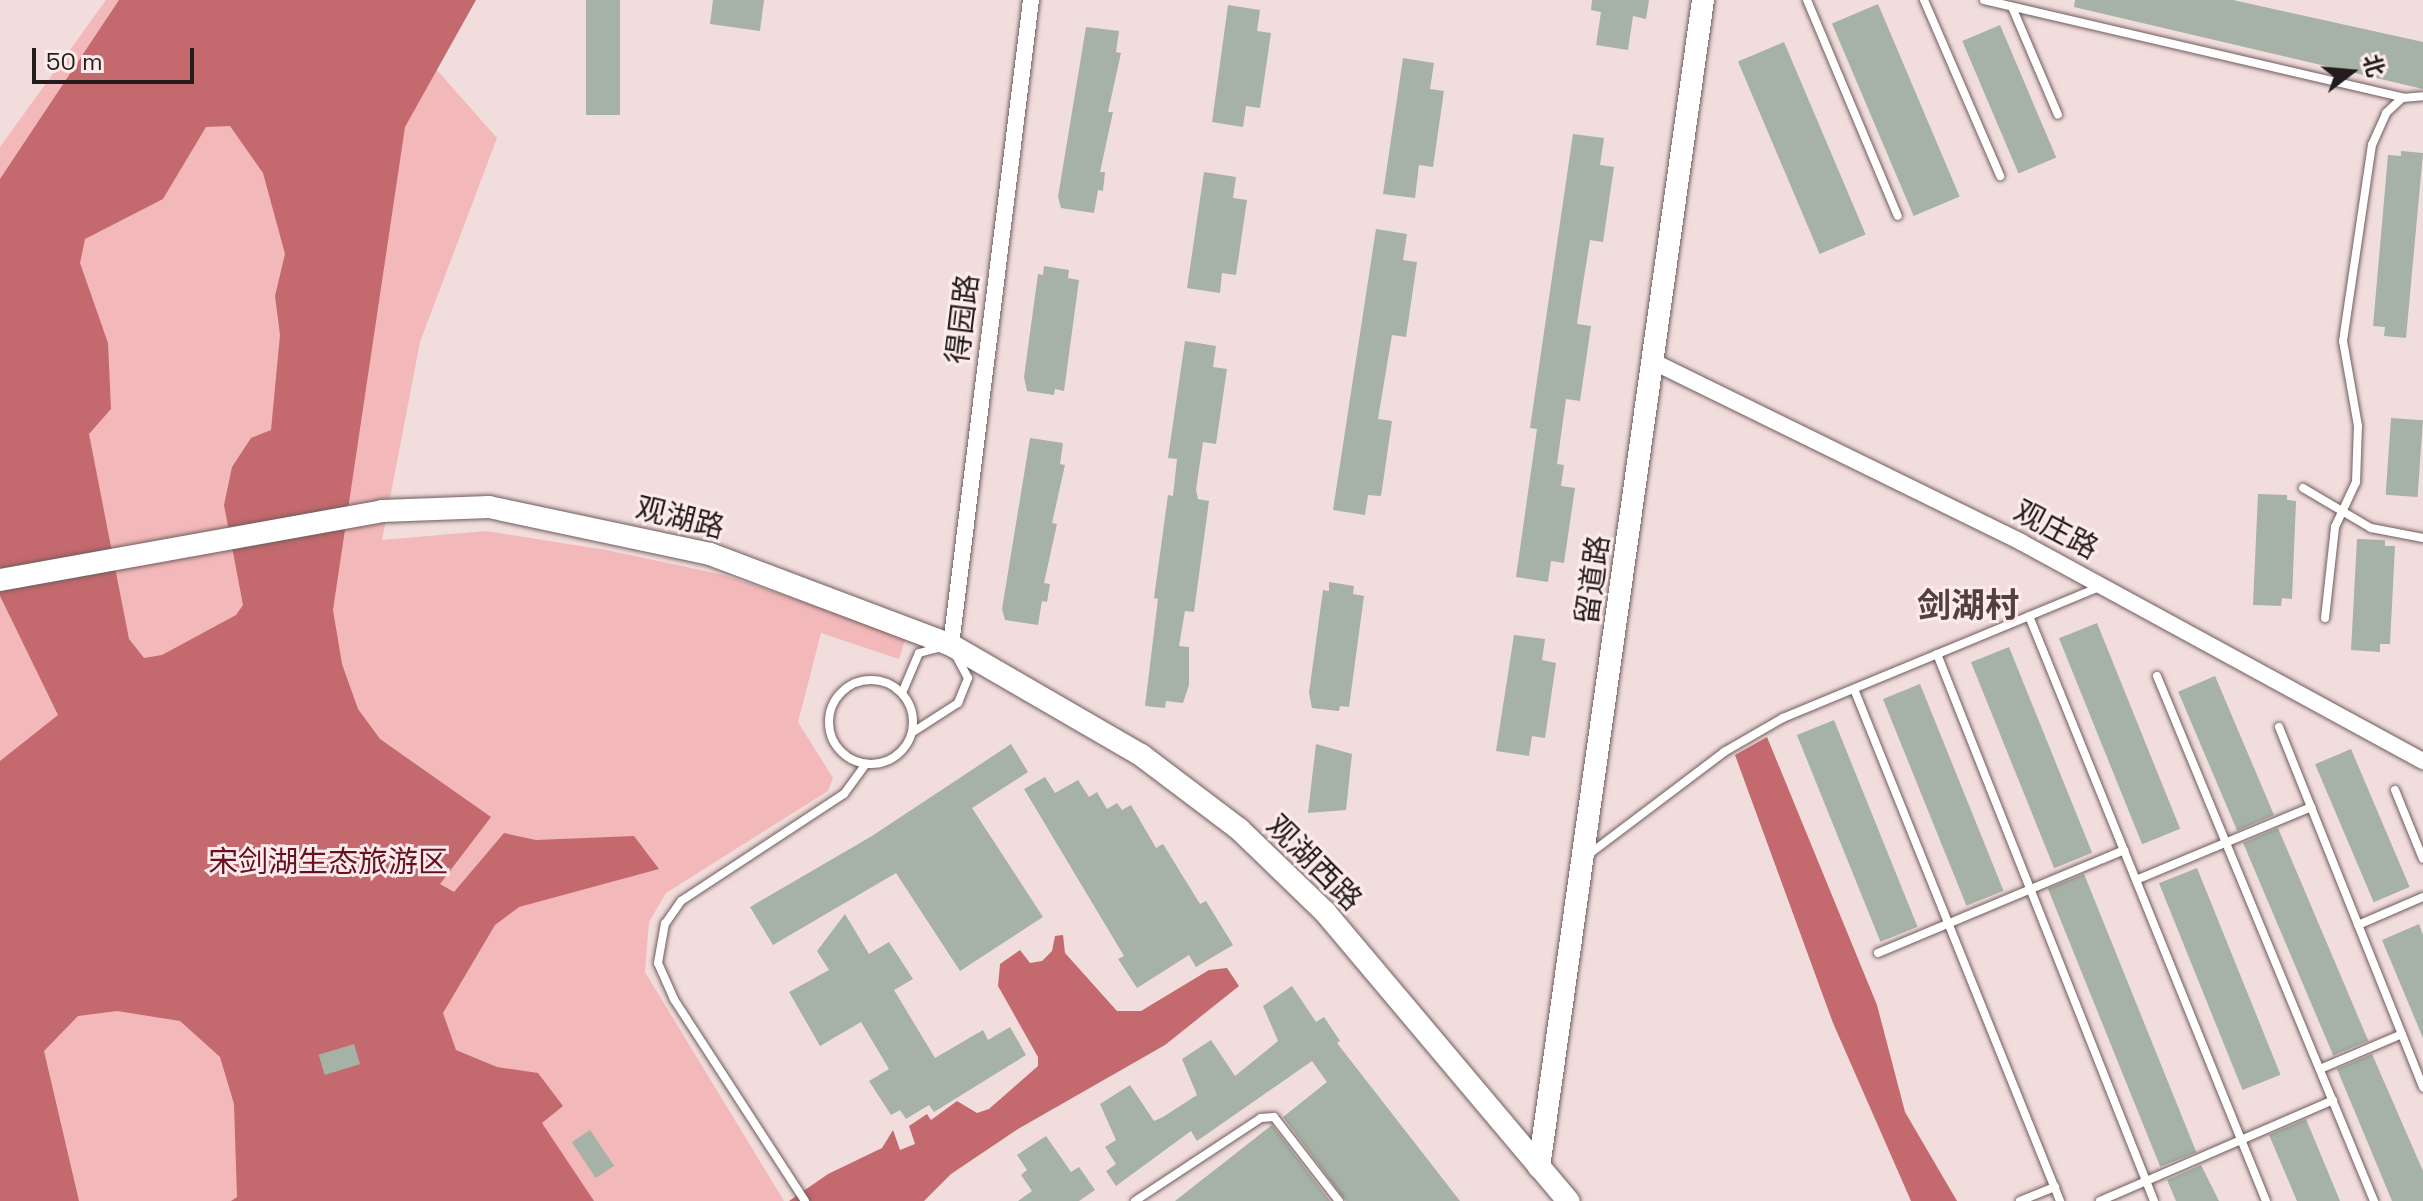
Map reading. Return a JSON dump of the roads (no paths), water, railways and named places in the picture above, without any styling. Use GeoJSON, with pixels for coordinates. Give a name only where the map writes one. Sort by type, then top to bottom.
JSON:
{"type":"FeatureCollection","features":[{"type":"Feature","properties":{"kind":"street","name":"得园路"},"geometry":{"type":"LineString","coordinates":[[951,645],[1031,0]]}},
{"type":"Feature","properties":{"kind":"street","name":"留道路"},"geometry":{"type":"LineString","coordinates":[[1539,1167],[1703,0]]}},
{"type":"Feature","properties":{"kind":"street","name":"观庄路"},"geometry":{"type":"LineString","coordinates":[[1654,362],[2101,586],[2423,761]]}},
{"type":"Feature","properties":{"kind":"street","name":"观湖路"},"geometry":{"type":"LineString","coordinates":[[0,580],[382,511],[489,507],[696,550],[951,645]]}},
{"type":"Feature","properties":{"kind":"street","name":"观湖西路"},"geometry":{"type":"LineString","coordinates":[[951,645],[1141,755],[1239,829],[1325,912],[1568,1201]]}},
{"type":"Feature","properties":{"kind":"lane"},"geometry":{"type":"LineString","coordinates":[[1807,0],[1898,216]]}},
{"type":"Feature","properties":{"kind":"lane"},"geometry":{"type":"LineString","coordinates":[[1924,0],[2000,176]]}},
{"type":"Feature","properties":{"kind":"lane"},"geometry":{"type":"LineString","coordinates":[[1984,0],[2404,98],[2423,96]]}},
{"type":"Feature","properties":{"kind":"lane"},"geometry":{"type":"LineString","coordinates":[[2012,7],[2058,115]]}},
{"type":"Feature","properties":{"kind":"lane"},"geometry":{"type":"LineString","coordinates":[[2325,618],[2335,527],[2356,482],[2358,426],[2343,341],[2367,175],[2372,145],[2386,113],[2404,98]]}},
{"type":"Feature","properties":{"kind":"lane"},"geometry":{"type":"LineString","coordinates":[[2303,488],[2371,528],[2423,538]]}},
{"type":"Feature","properties":{"kind":"lane"},"geometry":{"type":"LineString","coordinates":[[1583,859],[1724,752],[1783,718],[2101,586]]}},
{"type":"Feature","properties":{"kind":"lane"},"geometry":{"type":"LineString","coordinates":[[2029,616],[2266,1201]]}},
{"type":"Feature","properties":{"kind":"lane"},"geometry":{"type":"LineString","coordinates":[[902,693],[919,653],[951,645],[968,678],[958,703],[913,732],[898,756],[866,764],[845,755],[830,732],[833,704],[840,693],[865,680],[878,680],[902,693],[910,705],[913,732]]}},
{"type":"Feature","properties":{"kind":"lane"},"geometry":{"type":"LineString","coordinates":[[1937,654],[2154,1201]]}},
{"type":"Feature","properties":{"kind":"lane"},"geometry":{"type":"LineString","coordinates":[[2157,676],[2374,1201]]}},
{"type":"Feature","properties":{"kind":"lane"},"geometry":{"type":"LineString","coordinates":[[1854,689],[2060,1201]]}},
{"type":"Feature","properties":{"kind":"lane"},"geometry":{"type":"LineString","coordinates":[[2279,727],[2423,1087]]}},
{"type":"Feature","properties":{"kind":"lane"},"geometry":{"type":"LineString","coordinates":[[805,1201],[674,999],[658,963],[665,924],[681,901],[844,794],[866,764]]}},
{"type":"Feature","properties":{"kind":"lane"},"geometry":{"type":"LineString","coordinates":[[2395,790],[2423,859]]}},
{"type":"Feature","properties":{"kind":"lane"},"geometry":{"type":"LineString","coordinates":[[2136,880],[2311,807]]}},
{"type":"Feature","properties":{"kind":"lane"},"geometry":{"type":"LineString","coordinates":[[1878,953],[2124,850]]}},
{"type":"Feature","properties":{"kind":"lane"},"geometry":{"type":"LineString","coordinates":[[2358,925],[2423,897]]}},
{"type":"Feature","properties":{"kind":"lane"},"geometry":{"type":"LineString","coordinates":[[2320,1069],[2402,1034]]}},
{"type":"Feature","properties":{"kind":"lane"},"geometry":{"type":"LineString","coordinates":[[2100,1201],[2333,1100]]}},
{"type":"Feature","properties":{"kind":"lane"},"geometry":{"type":"LineString","coordinates":[[1135,1201],[1261,1118],[1274,1117],[1339,1201]]}},
{"type":"Feature","properties":{"kind":"lane"},"geometry":{"type":"LineString","coordinates":[[2020,1201],[2055,1187]]}},
{"type":"Feature","properties":{"kind":"district","name":"剑湖村"},"geometry":{"type":"Point","coordinates":[1968,606]}},
{"type":"Feature","properties":{"kind":"park label","name":"宋剑湖生态旅游区"},"geometry":{"type":"Point","coordinates":[328,862]}}]}
